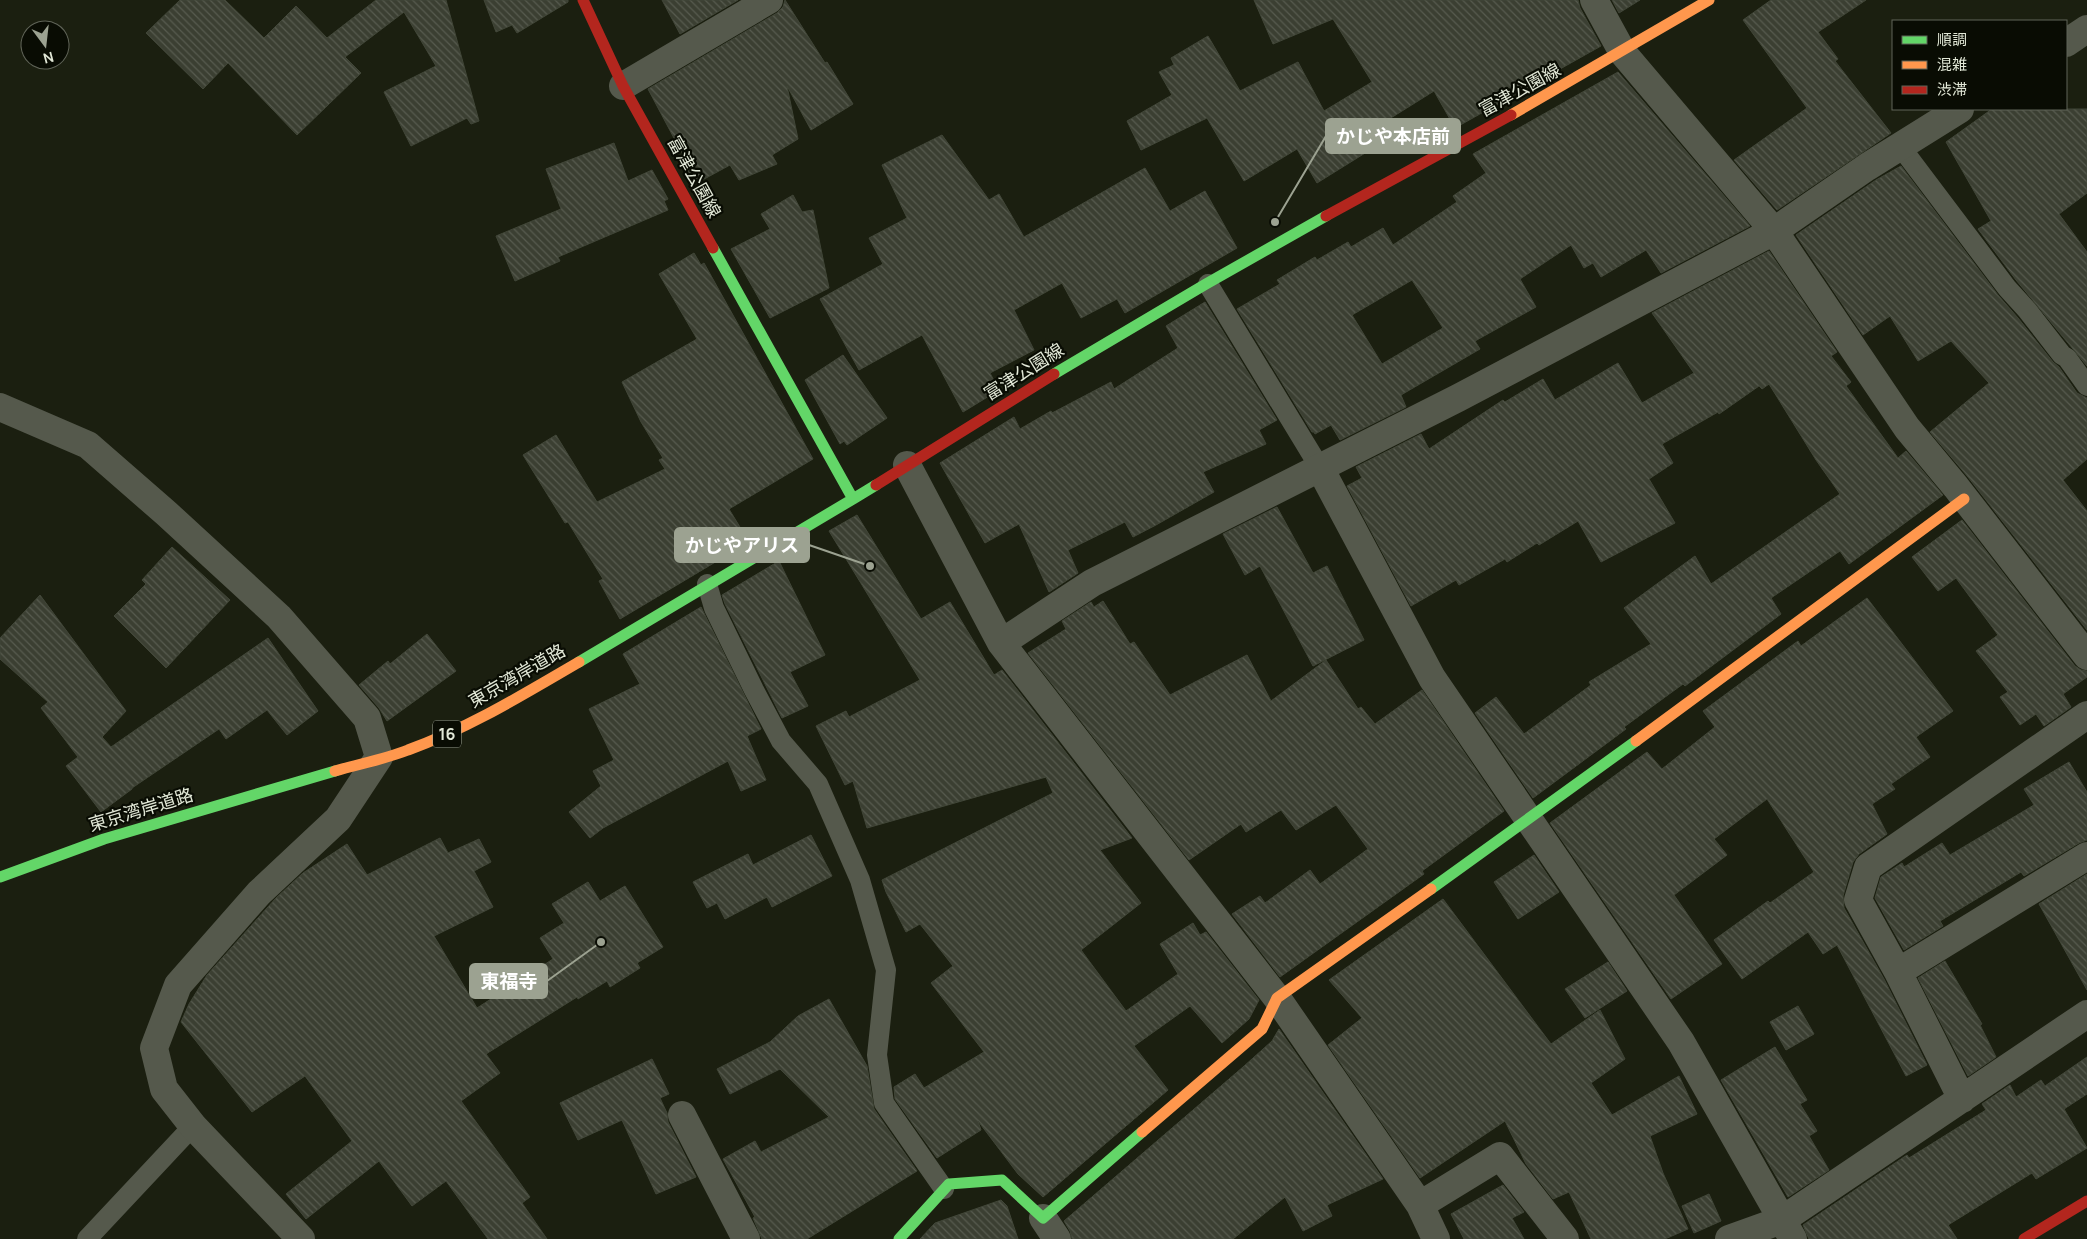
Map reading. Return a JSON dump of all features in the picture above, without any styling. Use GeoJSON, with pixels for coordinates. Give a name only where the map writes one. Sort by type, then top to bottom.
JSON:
{"type":"FeatureCollection","features":[{"type":"Feature","properties":{"kind":"main road","name":"富津公園線"},"geometry":{"type":"LineString","coordinates":[[583,0],[623,86],[853,499],[1069,365],[1208,284],[1623,53],[1709,0]]}},
{"type":"Feature","properties":{"kind":"main road","name":"東京湾岸道路"},"geometry":{"type":"LineString","coordinates":[[0,877],[104,839],[378,757],[408,750],[455,730],[511,702],[853,499]]}},
{"type":"Feature","properties":{"kind":"main road"},"geometry":{"type":"LineString","coordinates":[[899,1239],[949,1184],[1002,1180],[1050,1229],[1262,1029],[1277,998],[1530,819],[1964,499]]}},
{"type":"Feature","properties":{"kind":"main road"},"geometry":{"type":"LineString","coordinates":[[2024,1239],[2087,1200]]}},
{"type":"Feature","properties":{"kind":"street"},"geometry":{"type":"LineString","coordinates":[[623,86],[769,0]]}},
{"type":"Feature","properties":{"kind":"street"},"geometry":{"type":"LineString","coordinates":[[1594,0],[1623,53],[1774,231],[1907,428],[2087,656]]}},
{"type":"Feature","properties":{"kind":"street"},"geometry":{"type":"LineString","coordinates":[[2067,42],[2087,29]]}},
{"type":"Feature","properties":{"kind":"street"},"geometry":{"type":"LineString","coordinates":[[1002,644],[1092,584],[1458,398],[1774,231],[1900,146],[1958,110]]}},
{"type":"Feature","properties":{"kind":"street"},"geometry":{"type":"LineString","coordinates":[[0,407],[88,445],[272,610],[367,718],[378,757],[338,819],[259,892],[178,985],[154,1048],[164,1089],[193,1126],[301,1239]]}},
{"type":"Feature","properties":{"kind":"street"},"geometry":{"type":"LineString","coordinates":[[907,465],[1002,644],[1277,998],[1420,1204],[1436,1239]]}},
{"type":"Feature","properties":{"kind":"street"},"geometry":{"type":"LineString","coordinates":[[1320,468],[1432,678],[1681,1042],[1787,1229]]}},
{"type":"Feature","properties":{"kind":"street"},"geometry":{"type":"LineString","coordinates":[[1962,1099],[1898,972],[1858,900],[1868,867],[2087,715]]}},
{"type":"Feature","properties":{"kind":"street"},"geometry":{"type":"LineString","coordinates":[[1898,972],[2087,856]]}},
{"type":"Feature","properties":{"kind":"street"},"geometry":{"type":"LineString","coordinates":[[1729,1239],[1787,1229],[1962,1099],[2087,1014]]}},
{"type":"Feature","properties":{"kind":"street"},"geometry":{"type":"LineString","coordinates":[[682,1115],[746,1239]]}},
{"type":"Feature","properties":{"kind":"street"},"geometry":{"type":"LineString","coordinates":[[1420,1204],[1500,1156],[1565,1239]]}},
{"type":"Feature","properties":{"kind":"lane"},"geometry":{"type":"LineString","coordinates":[[1900,146],[2007,288],[2062,355],[2067,358],[2087,386]]}},
{"type":"Feature","properties":{"kind":"lane"},"geometry":{"type":"LineString","coordinates":[[1208,284],[1320,468]]}},
{"type":"Feature","properties":{"kind":"lane"},"geometry":{"type":"LineString","coordinates":[[708,584],[714,608],[754,690],[781,741],[818,784],[860,880],[886,970],[878,1055],[884,1103],[944,1189]]}},
{"type":"Feature","properties":{"kind":"lane"},"geometry":{"type":"LineString","coordinates":[[87,1239],[193,1126]]}},
{"type":"Feature","properties":{"kind":"building"},"geometry":{"type":"Polygon","coordinates":[[[180,0],[225,0],[264,38],[296,6],[327,38],[376,0],[446,0],[479,121],[471,124],[467,118],[411,146],[384,92],[436,66],[404,12],[345,57],[361,73],[297,135],[228,63],[203,89],[146,33],[180,0]]]}},
{"type":"Feature","properties":{"kind":"building"},"geometry":{"type":"Polygon","coordinates":[[[484,0],[568,0],[568,2],[517,33],[512,25],[496,32],[484,0]]]}},
{"type":"Feature","properties":{"kind":"building"},"geometry":{"type":"Polygon","coordinates":[[[662,0],[738,0],[680,34],[662,0]]]}},
{"type":"Feature","properties":{"kind":"building"},"geometry":{"type":"Polygon","coordinates":[[[785,0],[853,104],[811,130],[787,86],[798,139],[772,155],[777,164],[739,180],[730,165],[695,184],[681,158],[684,157],[648,89],[777,13],[783,7],[785,0]]]}},
{"type":"Feature","properties":{"kind":"building"},"geometry":{"type":"Polygon","coordinates":[[[1254,0],[1578,0],[1580,8],[1601,46],[1455,128],[1434,91],[1362,136],[1370,150],[1317,183],[1297,149],[1244,181],[1207,118],[1141,150],[1127,121],[1172,95],[1159,72],[1174,65],[1171,58],[1208,36],[1240,91],[1298,62],[1324,111],[1372,82],[1333,19],[1273,44],[1254,0]]]}},
{"type":"Feature","properties":{"kind":"building"},"geometry":{"type":"Polygon","coordinates":[[[1612,0],[1640,0],[1619,13],[1612,0]]]}},
{"type":"Feature","properties":{"kind":"building"},"geometry":{"type":"Polygon","coordinates":[[[1771,0],[1866,0],[1818,32],[1838,59],[1835,61],[1891,133],[1777,210],[1734,160],[1807,108],[1743,20],[1771,0]]]}},
{"type":"Feature","properties":{"kind":"building"},"geometry":{"type":"Polygon","coordinates":[[[1618,72],[1750,226],[1661,273],[1646,250],[1601,277],[1593,263],[1584,268],[1571,245],[1520,279],[1536,307],[1475,341],[1480,349],[1401,395],[1406,407],[1340,440],[1331,425],[1315,434],[1237,309],[1280,284],[1277,280],[1315,257],[1317,260],[1348,242],[1351,247],[1383,228],[1393,245],[1457,202],[1453,196],[1486,173],[1473,154],[1618,72]],[[1412,280],[1352,315],[1382,364],[1443,328],[1412,280]]]}},
{"type":"Feature","properties":{"kind":"building"},"geometry":{"type":"Polygon","coordinates":[[[2087,109],[2087,193],[2059,214],[2087,252],[2087,366],[2016,280],[1978,229],[1991,221],[1946,142],[1991,110],[2087,109]]]}},
{"type":"Feature","properties":{"kind":"building"},"geometry":{"type":"Polygon","coordinates":[[[942,135],[989,200],[999,194],[1024,237],[1145,168],[1170,211],[1205,191],[1237,248],[1125,313],[1117,299],[1081,318],[1062,283],[1014,310],[1034,350],[990,373],[999,390],[963,412],[922,335],[859,370],[820,299],[883,264],[869,238],[907,218],[882,165],[942,135]]]}},
{"type":"Feature","properties":{"kind":"building"},"geometry":{"type":"Polygon","coordinates":[[[614,143],[628,181],[652,170],[668,199],[664,201],[668,210],[558,257],[560,261],[515,281],[496,236],[561,209],[546,169],[614,143]]]}},
{"type":"Feature","properties":{"kind":"building"},"geometry":{"type":"Polygon","coordinates":[[[1901,166],[1998,295],[2059,367],[2077,393],[2087,398],[2087,459],[2063,480],[2087,511],[2087,630],[1968,477],[1930,432],[1989,383],[1951,341],[1918,361],[1890,316],[1863,335],[1796,235],[1876,180],[1901,166]]]}},
{"type":"Feature","properties":{"kind":"building"},"geometry":{"type":"Polygon","coordinates":[[[793,195],[802,212],[813,210],[829,288],[770,318],[731,249],[770,229],[761,214],[793,195]]]}},
{"type":"Feature","properties":{"kind":"building"},"geometry":{"type":"Polygon","coordinates":[[[1769,251],[1837,352],[1831,356],[1851,382],[1846,386],[1898,458],[1906,451],[1943,495],[1849,564],[1840,551],[1771,598],[1781,614],[1685,686],[1683,684],[1624,727],[1626,729],[1533,798],[1475,713],[1496,697],[1524,734],[1591,685],[1589,682],[1651,644],[1624,608],[1695,556],[1711,584],[1840,494],[1816,460],[1769,384],[1762,389],[1759,386],[1719,414],[1718,412],[1662,444],[1673,463],[1649,479],[1675,523],[1601,562],[1578,521],[1507,562],[1505,559],[1459,585],[1456,580],[1411,606],[1347,486],[1362,478],[1356,467],[1421,434],[1429,449],[1503,400],[1505,402],[1543,379],[1555,400],[1618,363],[1642,403],[1694,373],[1652,313],[1769,251]]]}},
{"type":"Feature","properties":{"kind":"building"},"geometry":{"type":"Polygon","coordinates":[[[694,253],[701,265],[704,263],[813,459],[729,509],[749,542],[620,619],[599,581],[603,579],[568,522],[565,523],[523,455],[556,435],[597,502],[665,469],[659,460],[663,458],[641,422],[622,382],[697,339],[659,274],[694,253]]]}},
{"type":"Feature","properties":{"kind":"building"},"geometry":{"type":"Polygon","coordinates":[[[1205,302],[1277,420],[1259,430],[1266,444],[1203,472],[1214,492],[1156,525],[1133,537],[1125,522],[1068,550],[1078,573],[1049,592],[1019,524],[985,543],[940,463],[1014,417],[1020,429],[1051,411],[1052,413],[1111,382],[1114,389],[1178,348],[1166,326],[1205,302]]]}},
{"type":"Feature","properties":{"kind":"building"},"geometry":{"type":"Polygon","coordinates":[[[843,355],[887,418],[847,445],[844,441],[840,444],[805,380],[843,355]]]}},
{"type":"Feature","properties":{"kind":"building"},"geometry":{"type":"Polygon","coordinates":[[[1277,507],[1313,573],[1327,566],[1364,640],[1313,666],[1260,566],[1245,575],[1223,534],[1277,507]]]}},
{"type":"Feature","properties":{"kind":"building"},"geometry":{"type":"Polygon","coordinates":[[[857,515],[921,619],[950,602],[994,675],[1002,670],[1132,838],[1100,850],[1141,903],[1081,950],[1126,1011],[1178,974],[1160,944],[1193,923],[1200,935],[1206,932],[1259,1000],[1249,1019],[1222,1043],[1190,1006],[1134,1046],[1168,1090],[1043,1197],[1018,1174],[978,1121],[981,1130],[937,1158],[895,1099],[894,1087],[915,1074],[924,1088],[984,1052],[931,983],[953,966],[920,924],[906,932],[882,880],[1053,793],[1046,777],[867,828],[853,781],[845,785],[816,726],[846,711],[849,717],[920,680],[829,531],[857,515]]]}},
{"type":"Feature","properties":{"kind":"building"},"geometry":{"type":"Polygon","coordinates":[[[1962,520],[2075,666],[2087,671],[2087,677],[2063,694],[2071,707],[2044,726],[2036,714],[2020,725],[2000,697],[2008,692],[1976,651],[1998,635],[1956,578],[1938,591],[1912,557],[1962,520]]]}},
{"type":"Feature","properties":{"kind":"building"},"geometry":{"type":"Polygon","coordinates":[[[172,547],[230,600],[166,668],[114,616],[146,584],[142,580],[172,547]]]}},
{"type":"Feature","properties":{"kind":"building"},"geometry":{"type":"Polygon","coordinates":[[[779,561],[825,655],[790,672],[808,706],[782,718],[722,595],[779,561]]]}},
{"type":"Feature","properties":{"kind":"building"},"geometry":{"type":"Polygon","coordinates":[[[40,595],[126,711],[102,737],[111,747],[268,638],[318,711],[287,735],[267,710],[226,739],[219,729],[132,788],[101,812],[66,766],[78,757],[41,708],[48,702],[0,659],[0,638],[40,595]]]}},
{"type":"Feature","properties":{"kind":"building"},"geometry":{"type":"Polygon","coordinates":[[[1867,598],[1953,711],[1916,737],[1930,757],[1891,784],[1895,789],[1872,804],[1887,834],[1859,854],[1853,862],[1843,896],[1844,908],[1884,979],[1927,1065],[1906,1076],[1837,945],[1823,954],[1808,932],[1742,979],[1714,940],[1768,901],[1770,903],[1814,872],[1767,799],[1714,839],[1727,855],[1674,895],[1722,964],[1671,999],[1550,823],[1647,752],[1662,769],[1715,727],[1703,711],[1798,641],[1801,646],[1867,598]]]}},
{"type":"Feature","properties":{"kind":"building"},"geometry":{"type":"Polygon","coordinates":[[[1103,601],[1130,644],[1134,642],[1170,695],[1247,655],[1271,701],[1326,660],[1358,709],[1361,707],[1375,724],[1422,690],[1504,811],[1422,871],[1424,874],[1280,977],[1232,914],[1260,896],[1265,903],[1310,870],[1320,884],[1368,849],[1336,805],[1296,830],[1281,810],[1246,832],[1241,824],[1189,860],[1028,653],[1066,629],[1062,621],[1091,602],[1094,607],[1103,601]]]}},
{"type":"Feature","properties":{"kind":"building"},"geometry":{"type":"Polygon","coordinates":[[[701,607],[761,729],[747,736],[766,780],[741,791],[728,761],[603,828],[590,838],[569,812],[601,786],[593,771],[614,760],[589,709],[640,684],[623,654],[701,607]]]}},
{"type":"Feature","properties":{"kind":"building"},"geometry":{"type":"Polygon","coordinates":[[[427,634],[456,671],[387,721],[379,708],[359,685],[388,661],[390,664],[427,634]]]}},
{"type":"Feature","properties":{"kind":"building"},"geometry":{"type":"Polygon","coordinates":[[[2069,762],[2087,792],[2087,840],[2024,876],[2021,872],[1940,921],[1943,926],[1904,950],[1875,898],[1881,877],[1902,863],[1904,867],[1942,843],[1950,855],[2034,805],[2024,789],[2069,762]]]}},
{"type":"Feature","properties":{"kind":"building"},"geometry":{"type":"Polygon","coordinates":[[[811,835],[832,876],[772,907],[767,897],[725,919],[717,903],[707,908],[693,882],[748,854],[753,865],[811,835]]]}},
{"type":"Feature","properties":{"kind":"building"},"geometry":{"type":"Polygon","coordinates":[[[440,838],[448,853],[479,839],[491,862],[474,871],[493,907],[434,936],[477,1008],[553,959],[540,938],[564,923],[552,904],[588,882],[600,901],[625,886],[663,947],[637,963],[640,968],[610,987],[607,981],[578,999],[577,997],[486,1054],[500,1073],[461,1101],[530,1197],[522,1203],[547,1239],[488,1239],[446,1181],[412,1206],[379,1161],[306,1219],[286,1194],[352,1141],[305,1076],[252,1112],[181,1022],[189,1004],[207,975],[276,898],[303,873],[347,844],[367,875],[440,838]]]}},
{"type":"Feature","properties":{"kind":"building"},"geometry":{"type":"Polygon","coordinates":[[[1534,855],[1559,892],[1518,919],[1494,882],[1534,855]]]}},
{"type":"Feature","properties":{"kind":"building"},"geometry":{"type":"Polygon","coordinates":[[[2087,874],[2087,990],[2039,904],[2087,874]]]}},
{"type":"Feature","properties":{"kind":"building"},"geometry":{"type":"Polygon","coordinates":[[[1443,899],[1551,1044],[1600,1010],[1625,1059],[1591,1083],[1612,1115],[1679,1076],[1697,1114],[1650,1136],[1663,1173],[1688,1229],[1665,1239],[1591,1239],[1569,1192],[1553,1199],[1526,1164],[1505,1121],[1420,1178],[1328,1045],[1362,1018],[1329,980],[1443,899]]]}},
{"type":"Feature","properties":{"kind":"building"},"geometry":{"type":"Polygon","coordinates":[[[1945,961],[1982,1024],[1980,1025],[1996,1057],[1968,1076],[1918,978],[1945,961]]]}},
{"type":"Feature","properties":{"kind":"building"},"geometry":{"type":"Polygon","coordinates":[[[1608,962],[1627,991],[1585,1018],[1565,989],[1608,962]]]}},
{"type":"Feature","properties":{"kind":"building"},"geometry":{"type":"Polygon","coordinates":[[[829,999],[867,1066],[874,1109],[917,1171],[807,1239],[762,1239],[753,1218],[755,1217],[723,1159],[755,1141],[761,1152],[829,1117],[780,1069],[730,1094],[717,1069],[770,1042],[798,1016],[829,999]]]}},
{"type":"Feature","properties":{"kind":"building"},"geometry":{"type":"Polygon","coordinates":[[[1798,1006],[1814,1034],[1786,1050],[1770,1022],[1798,1006]]]}},
{"type":"Feature","properties":{"kind":"building"},"geometry":{"type":"Polygon","coordinates":[[[1279,1029],[1383,1179],[1327,1205],[1332,1216],[1303,1231],[1285,1197],[1233,1239],[1072,1239],[1064,1221],[1243,1067],[1272,1041],[1279,1029]]]}},
{"type":"Feature","properties":{"kind":"building"},"geometry":{"type":"Polygon","coordinates":[[[1775,1047],[1807,1100],[1800,1104],[1817,1131],[1809,1136],[1829,1170],[1788,1197],[1721,1080],[1775,1047]]]}},
{"type":"Feature","properties":{"kind":"building"},"geometry":{"type":"Polygon","coordinates":[[[2087,1057],[2087,1094],[2064,1109],[2087,1148],[2036,1179],[2032,1173],[1948,1225],[1957,1239],[1809,1239],[1803,1225],[1907,1155],[1909,1158],[1986,1110],[1982,1104],[2010,1085],[2016,1097],[2041,1080],[2045,1086],[2087,1057]]]}},
{"type":"Feature","properties":{"kind":"building"},"geometry":{"type":"Polygon","coordinates":[[[652,1059],[669,1094],[660,1098],[667,1113],[668,1122],[696,1177],[656,1194],[622,1120],[578,1140],[560,1103],[652,1059]]]}},
{"type":"Feature","properties":{"kind":"building"},"geometry":{"type":"Polygon","coordinates":[[[1503,1185],[1524,1212],[1512,1218],[1524,1239],[1464,1239],[1451,1214],[1503,1185]]]}},
{"type":"Feature","properties":{"kind":"building"},"geometry":{"type":"Polygon","coordinates":[[[1709,1194],[1721,1221],[1694,1233],[1682,1206],[1709,1194]]]}},
{"type":"Feature","properties":{"kind":"building"},"geometry":{"type":"Polygon","coordinates":[[[1001,1200],[1007,1206],[1018,1239],[920,1239],[935,1223],[1001,1200]]]}},
{"type":"Feature","properties":{"kind":"traffic: fast"},"geometry":{"type":"LineString","coordinates":[[1054,374],[1326,216]]}},
{"type":"Feature","properties":{"kind":"traffic: fast"},"geometry":{"type":"LineString","coordinates":[[713,248],[853,499],[876,485]]}},
{"type":"Feature","properties":{"kind":"traffic: fast"},"geometry":{"type":"LineString","coordinates":[[579,662],[853,499]]}},
{"type":"Feature","properties":{"kind":"traffic: fast"},"geometry":{"type":"LineString","coordinates":[[1431,889],[1636,741]]}},
{"type":"Feature","properties":{"kind":"traffic: fast"},"geometry":{"type":"LineString","coordinates":[[0,877],[104,839],[335,771]]}},
{"type":"Feature","properties":{"kind":"traffic: fast"},"geometry":{"type":"LineString","coordinates":[[899,1239],[949,1184],[1002,1180],[1043,1218],[1142,1132]]}},
{"type":"Feature","properties":{"kind":"traffic: slow"},"geometry":{"type":"LineString","coordinates":[[1511,115],[1709,0]]}},
{"type":"Feature","properties":{"kind":"traffic: slow"},"geometry":{"type":"LineString","coordinates":[[1636,741],[1964,499]]}},
{"type":"Feature","properties":{"kind":"traffic: slow"},"geometry":{"type":"LineString","coordinates":[[335,771],[381,759],[431,741],[496,710],[579,662]]}},
{"type":"Feature","properties":{"kind":"traffic: slow"},"geometry":{"type":"LineString","coordinates":[[1142,1132],[1262,1029],[1277,998],[1431,889]]}},
{"type":"Feature","properties":{"kind":"traffic: jam"},"geometry":{"type":"LineString","coordinates":[[583,0],[623,86],[713,248]]}},
{"type":"Feature","properties":{"kind":"traffic: jam"},"geometry":{"type":"LineString","coordinates":[[1326,216],[1511,115]]}},
{"type":"Feature","properties":{"kind":"traffic: jam"},"geometry":{"type":"LineString","coordinates":[[876,485],[1054,374]]}},
{"type":"Feature","properties":{"kind":"traffic: jam"},"geometry":{"type":"LineString","coordinates":[[2024,1239],[2087,1201]]}},
{"type":"Feature","properties":{"kind":"place","name":"かじや本店前"},"geometry":{"type":"Point","coordinates":[1275,222]}},
{"type":"Feature","properties":{"kind":"place","name":"かじやアリス"},"geometry":{"type":"Point","coordinates":[870,566]}},
{"type":"Feature","properties":{"kind":"place","name":"東福寺"},"geometry":{"type":"Point","coordinates":[601,942]}}]}
